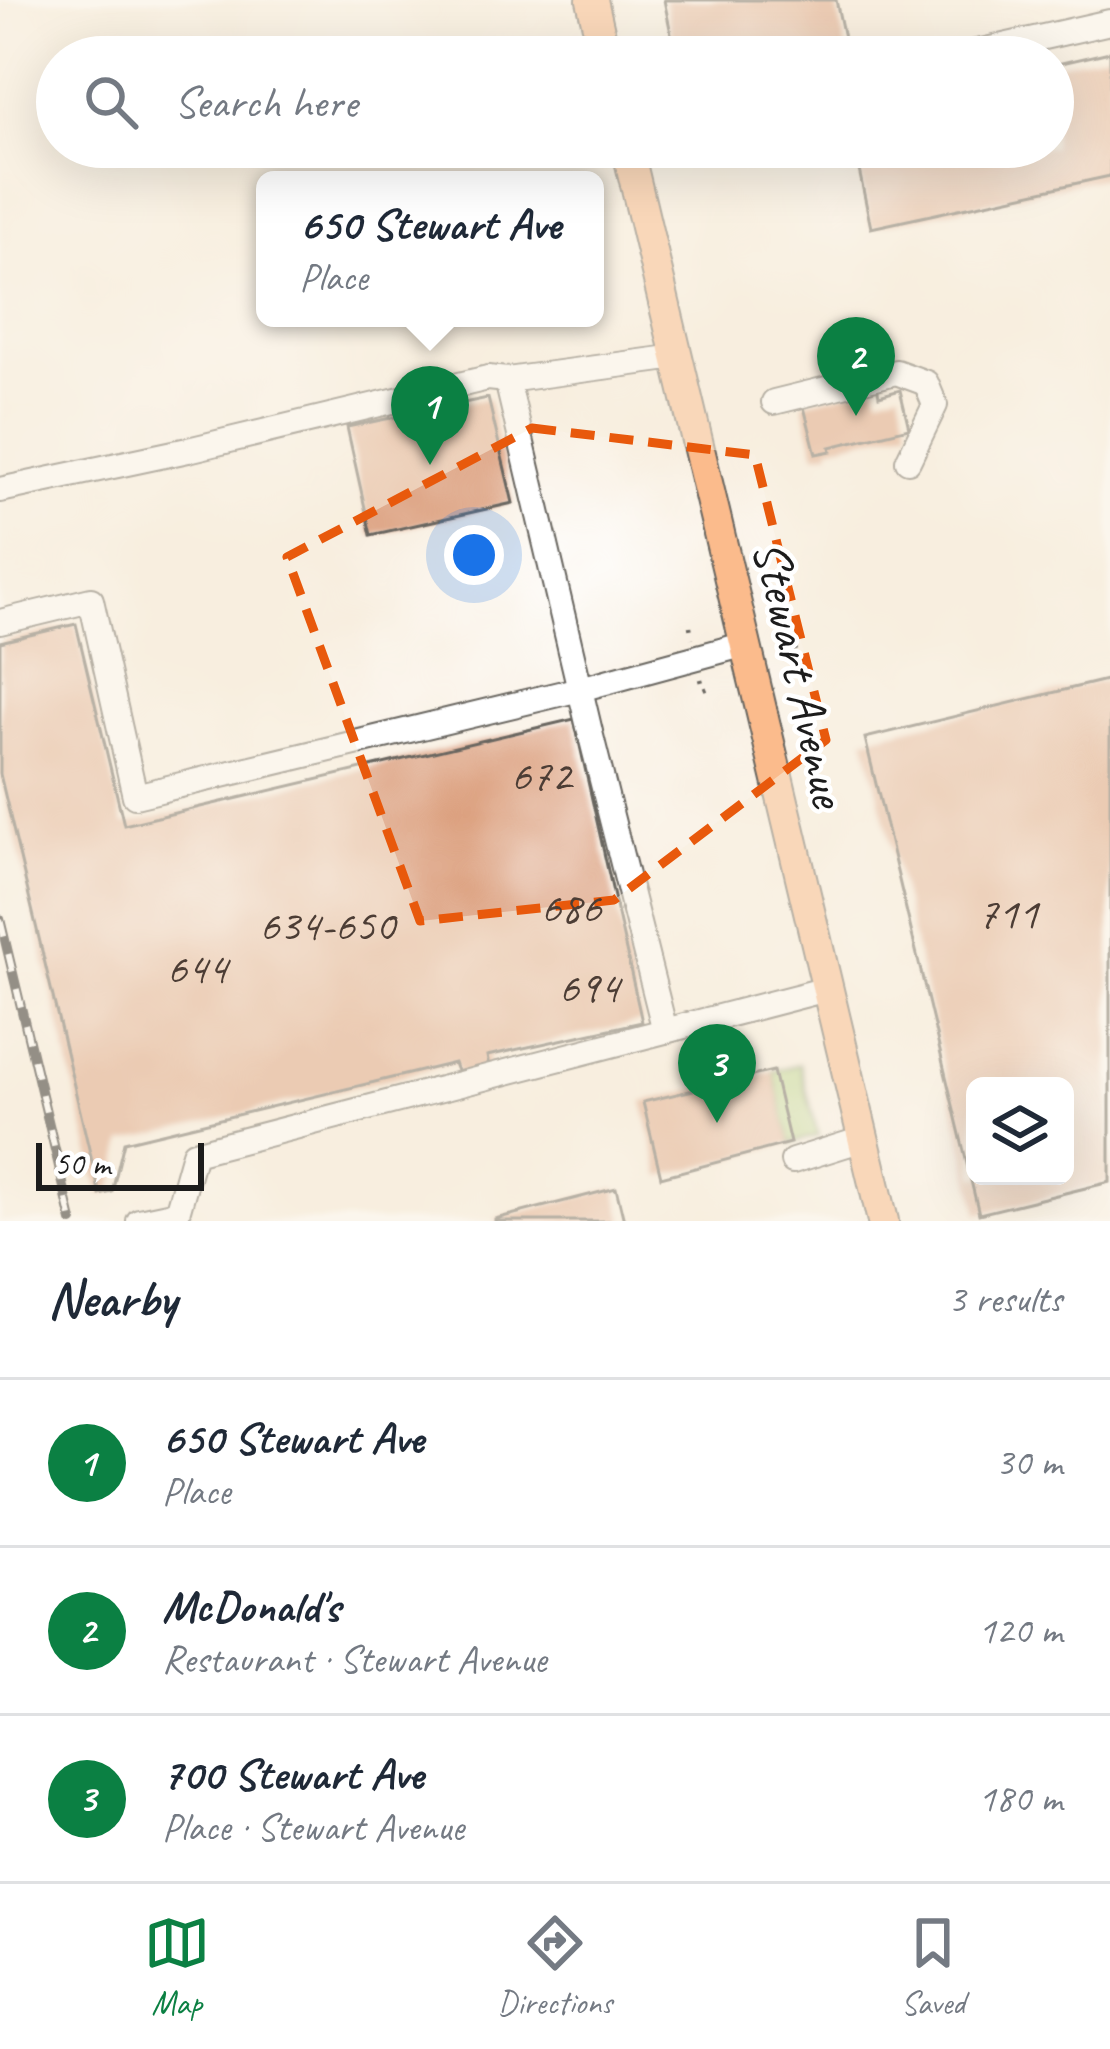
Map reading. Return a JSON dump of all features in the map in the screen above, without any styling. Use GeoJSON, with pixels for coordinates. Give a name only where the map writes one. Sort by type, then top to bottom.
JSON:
{"type":"FeatureCollection","features":[{"type":"Feature","properties":{"kind":"main road"},"geometry":{"type":"LineString","coordinates":[[592,0],[600,36]]}},
{"type":"Feature","properties":{"kind":"main road","name":"Stewart Avenue"},"geometry":{"type":"LineString","coordinates":[[632,168],[883,1221]]}},
{"type":"Feature","properties":{"kind":"lane"},"geometry":{"type":"LineString","coordinates":[[1048,36],[1110,22]]}},
{"type":"Feature","properties":{"kind":"lane"},"geometry":{"type":"LineString","coordinates":[[0,490],[488,379],[677,357]]}},
{"type":"Feature","properties":{"kind":"lane"},"geometry":{"type":"LineString","coordinates":[[774,402],[896,372],[926,383],[935,405],[908,461]]}},
{"type":"Feature","properties":{"kind":"lane"},"geometry":{"type":"LineString","coordinates":[[507,380],[665,1031]]}},
{"type":"Feature","properties":{"kind":"lane"},"geometry":{"type":"LineString","coordinates":[[0,622],[91,600],[135,796],[746,644]]}},
{"type":"Feature","properties":{"kind":"lane"},"geometry":{"type":"LineString","coordinates":[[139,1221],[177,1213],[194,1153],[827,989]]}},
{"type":"Feature","properties":{"kind":"lane"},"geometry":{"type":"LineString","coordinates":[[794,1161],[863,1139]]}},
{"type":"Feature","properties":{"kind":"path"},"geometry":{"type":"LineString","coordinates":[[690,626],[692,638]]}},
{"type":"Feature","properties":{"kind":"path"},"geometry":{"type":"LineString","coordinates":[[701,679],[704,689],[709,688]]}},
{"type":"Feature","properties":{"kind":"highlighted area"},"geometry":{"type":"Polygon","coordinates":[[[532,428],[755,455],[826,740],[614,900],[420,921],[287,557],[532,428]]]}},
{"type":"Feature","properties":{"kind":"green space"},"geometry":{"type":"Polygon","coordinates":[[[800,1064],[818,1136],[790,1143],[773,1071],[800,1064]]]}},
{"type":"Feature","properties":{"kind":"building"},"geometry":{"type":"Polygon","coordinates":[[[664,0],[836,0],[844,36],[672,36],[664,0]]]}},
{"type":"Feature","properties":{"kind":"building"},"geometry":{"type":"Polygon","coordinates":[[[1110,52],[1110,176],[871,228],[859,168],[1074,168],[1074,60],[1110,52]]]}},
{"type":"Feature","properties":{"kind":"building"},"geometry":{"type":"Polygon","coordinates":[[[877,385],[879,396],[900,390],[909,428],[816,454],[803,403],[877,385]]]}},
{"type":"Feature","properties":{"kind":"building"},"geometry":{"type":"Polygon","coordinates":[[[488,398],[513,503],[371,535],[347,427],[488,398]]]}},
{"type":"Feature","properties":{"kind":"building"},"geometry":{"type":"Polygon","coordinates":[[[76,624],[124,825],[574,719],[642,1022],[487,1056],[490,1072],[460,1079],[454,1063],[124,1142],[112,1192],[100,1195],[0,774],[0,642],[76,624]]]}},
{"type":"Feature","properties":{"kind":"building"},"geometry":{"type":"Polygon","coordinates":[[[1110,679],[1110,1182],[979,1214],[972,1185],[1074,1185],[1074,1077],[966,1077],[966,1160],[865,738],[1110,679]]]}},
{"type":"Feature","properties":{"kind":"building"},"geometry":{"type":"Polygon","coordinates":[[[773,1071],[790,1143],[661,1177],[643,1102],[773,1071]]]}},
{"type":"Feature","properties":{"kind":"building"},"geometry":{"type":"Polygon","coordinates":[[[616,1188],[624,1221],[495,1221],[495,1219],[616,1188]]]}},
{"type":"Feature","properties":{"kind":"railway"},"geometry":{"type":"LineString","coordinates":[[0,919],[72,1221]]}},
{"type":"Feature","properties":{"kind":"place","name":"McDonald's"},"geometry":{"type":"Point","coordinates":[856,416]}},
{"type":"Feature","properties":{"kind":"place","name":"650 Stewart Ave"},"geometry":{"type":"Point","coordinates":[430,465]}},
{"type":"Feature","properties":{"kind":"place","name":"700 Stewart Ave"},"geometry":{"type":"Point","coordinates":[717,1123]}}]}
